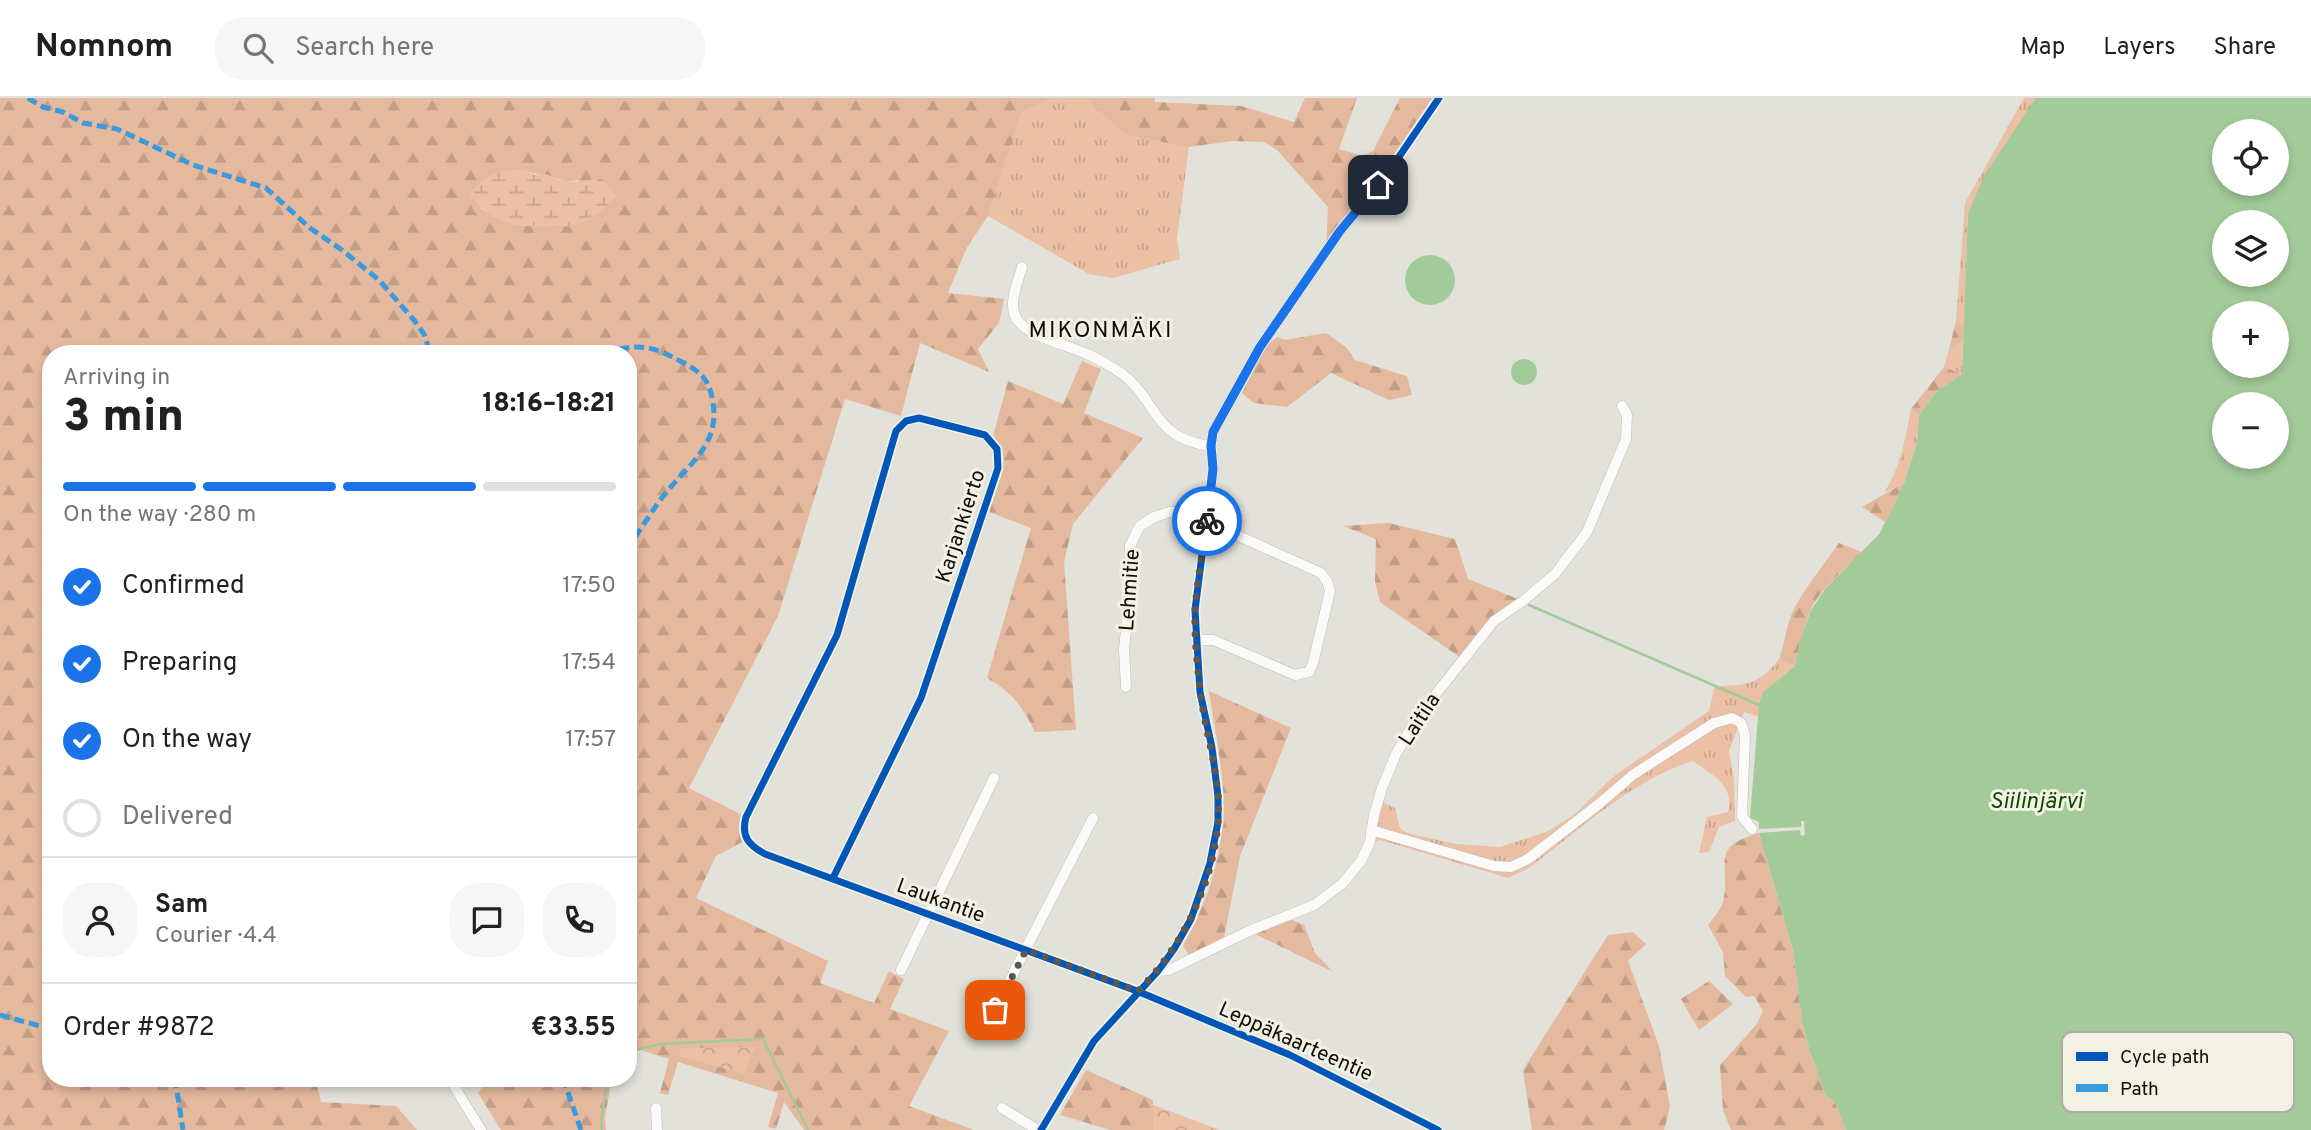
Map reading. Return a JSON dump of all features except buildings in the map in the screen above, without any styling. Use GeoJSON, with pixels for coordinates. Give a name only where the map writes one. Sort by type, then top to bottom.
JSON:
{"type":"FeatureCollection","features":[{"type":"Feature","properties":{"kind":"street"},"geometry":{"type":"LineString","coordinates":[[1002,1108],[1040,1130],[1094,1041],[1158,971],[1191,919],[1210,863],[1218,822],[1218,796],[1212,748],[1200,692],[1195,610],[1213,469],[1213,432],[1260,347],[1340,231],[1388,173],[1439,98]]}},
{"type":"Feature","properties":{"kind":"street"},"geometry":{"type":"LineString","coordinates":[[1022,267],[1012,305],[1018,321],[1030,331],[1087,354],[1116,370],[1133,382],[1169,431],[1194,443],[1211,446]]}},
{"type":"Feature","properties":{"kind":"street","name":"Laitila"},"geometry":{"type":"LineString","coordinates":[[1158,971],[1169,970],[1249,931],[1314,905],[1342,884],[1361,861],[1370,842],[1382,788],[1395,756],[1416,719],[1494,621],[1555,574],[1587,532],[1626,439],[1627,415],[1622,406]]}},
{"type":"Feature","properties":{"kind":"street","name":"Karjankierto"},"geometry":{"type":"LineString","coordinates":[[743,829],[752,805],[837,635],[896,432],[906,421],[919,418],[985,435],[997,449],[998,468],[921,698],[833,878]]}},
{"type":"Feature","properties":{"kind":"street","name":"Lehmitie"},"geometry":{"type":"LineString","coordinates":[[1126,687],[1124,649],[1129,603],[1129,546],[1133,535],[1139,527],[1154,517],[1170,512],[1185,512],[1207,522]]}},
{"type":"Feature","properties":{"kind":"street"},"geometry":{"type":"LineString","coordinates":[[1196,640],[1213,640],[1295,675],[1309,671],[1330,591],[1321,573],[1207,522]]}},
{"type":"Feature","properties":{"kind":"street"},"geometry":{"type":"LineString","coordinates":[[1371,830],[1494,866],[1511,867],[1537,852],[1633,774],[1714,723],[1732,718],[1741,723],[1745,735],[1742,816],[1752,829]]}},
{"type":"Feature","properties":{"kind":"street"},"geometry":{"type":"LineString","coordinates":[[901,970],[994,778]]}},
{"type":"Feature","properties":{"kind":"street"},"geometry":{"type":"LineString","coordinates":[[995,1010],[1093,818]]}},
{"type":"Feature","properties":{"kind":"street","name":"Laukantie"},"geometry":{"type":"LineString","coordinates":[[743,829],[746,840],[765,854],[1138,991]]}},
{"type":"Feature","properties":{"kind":"street","name":"Leppäkaarteentie"},"geometry":{"type":"LineString","coordinates":[[1138,991],[1290,1055],[1438,1130]]}},
{"type":"Feature","properties":{"kind":"street"},"geometry":{"type":"LineString","coordinates":[[455,1087],[481,1130]]}},
{"type":"Feature","properties":{"kind":"street"},"geometry":{"type":"LineString","coordinates":[[656,1108],[657,1130]]}},
{"type":"Feature","properties":{"kind":"green space"},"geometry":{"type":"Polygon","coordinates":[[[0,98],[1053,98],[1022,112],[988,216],[967,247],[948,293],[1004,299],[999,323],[978,349],[989,372],[920,343],[901,416],[845,399],[778,616],[689,788],[746,817],[746,840],[716,856],[696,898],[828,961],[820,983],[874,1003],[889,971],[904,979],[890,1009],[949,1031],[909,1106],[974,1130],[804,1130],[784,1102],[776,1129],[768,1127],[778,1093],[678,1062],[668,1095],[660,1093],[669,1059],[637,1049],[637,345],[42,345],[42,1087],[317,1087],[321,1102],[396,1106],[417,1130],[0,1130],[0,98]],[[520,169],[480,208],[499,219],[516,224],[568,226],[596,214],[616,195],[577,180],[566,182],[520,169]]]}},
{"type":"Feature","properties":{"kind":"green space"},"geometry":{"type":"Polygon","coordinates":[[[1053,98],[1085,98],[1125,135],[1189,147],[1177,239],[1180,259],[1113,278],[1089,274],[988,216],[1022,112],[1053,98]]]}},
{"type":"Feature","properties":{"kind":"green space"},"geometry":{"type":"Polygon","coordinates":[[[1085,98],[1155,98],[1155,102],[1241,106],[1294,122],[1305,98],[1357,98],[1339,149],[1362,156],[1373,151],[1400,98],[1439,98],[1326,252],[1328,207],[1277,150],[1264,142],[1232,141],[1189,147],[1125,135],[1085,98]]]}},
{"type":"Feature","properties":{"kind":"green space"},"geometry":{"type":"Polygon","coordinates":[[[2024,98],[2036,98],[1968,213],[1964,328],[1956,321],[1965,203],[2024,98]]]}},
{"type":"Feature","properties":{"kind":"green space"},"geometry":{"type":"Polygon","coordinates":[[[520,169],[567,182],[602,179],[616,196],[590,218],[577,224],[529,226],[497,218],[470,195],[491,175],[520,169]]]}},
{"type":"Feature","properties":{"kind":"green space"},"geometry":{"type":"Polygon","coordinates":[[[1956,321],[1964,328],[1963,341],[1949,349],[1956,321]]]}},
{"type":"Feature","properties":{"kind":"green space"},"geometry":{"type":"Polygon","coordinates":[[[1326,333],[1347,348],[1355,360],[1407,376],[1412,395],[1389,400],[1331,373],[1287,407],[1254,403],[1242,393],[1266,346],[1277,337],[1285,340],[1326,333]]]}},
{"type":"Feature","properties":{"kind":"green space"},"geometry":{"type":"Polygon","coordinates":[[[1963,341],[1962,374],[1944,367],[1949,349],[1963,341]]]}},
{"type":"Feature","properties":{"kind":"green space"},"geometry":{"type":"Polygon","coordinates":[[[1082,361],[1101,369],[1084,413],[1143,438],[1073,524],[1064,562],[1076,730],[1035,732],[1016,701],[987,678],[1031,528],[984,510],[998,468],[992,440],[1008,381],[1063,404],[1082,361]]]}},
{"type":"Feature","properties":{"kind":"green space"},"geometry":{"type":"Polygon","coordinates":[[[1944,367],[1962,374],[1937,391],[1919,415],[1911,409],[1944,367]]]}},
{"type":"Feature","properties":{"kind":"green space"},"geometry":{"type":"Polygon","coordinates":[[[1911,409],[1919,415],[1917,443],[1904,483],[1884,493],[1898,463],[1911,409]]]}},
{"type":"Feature","properties":{"kind":"green space"},"geometry":{"type":"Polygon","coordinates":[[[1904,483],[1885,522],[1862,507],[1904,483]]]}},
{"type":"Feature","properties":{"kind":"green space"},"geometry":{"type":"Polygon","coordinates":[[[1389,523],[1455,539],[1468,579],[1523,601],[1494,621],[1464,660],[1380,602],[1375,582],[1376,539],[1343,526],[1389,523]]]}},
{"type":"Feature","properties":{"kind":"green space"},"geometry":{"type":"Polygon","coordinates":[[[1839,543],[1862,552],[1833,580],[1810,611],[1795,666],[1779,659],[1793,611],[1839,543]]]}},
{"type":"Feature","properties":{"kind":"green space"},"geometry":{"type":"Polygon","coordinates":[[[1779,659],[1795,666],[1762,693],[1759,717],[1744,712],[1729,751],[1734,780],[1735,821],[1719,827],[1709,852],[1699,853],[1707,817],[1728,812],[1728,795],[1714,776],[1693,761],[1671,769],[1629,793],[1529,868],[1508,878],[1380,840],[1370,842],[1382,788],[1384,803],[1395,808],[1400,828],[1407,833],[1456,844],[1500,847],[1546,832],[1574,815],[1614,776],[1709,711],[1715,686],[1744,684],[1759,679],[1779,659]]]}},
{"type":"Feature","properties":{"kind":"green space"},"geometry":{"type":"Polygon","coordinates":[[[1209,691],[1291,728],[1240,856],[1224,937],[1189,955],[1183,945],[1210,885],[1219,853],[1223,821],[1221,772],[1209,691]]]}},
{"type":"Feature","properties":{"kind":"green space"},"geometry":{"type":"Polygon","coordinates":[[[1759,833],[1793,950],[1802,1021],[1809,1049],[1825,1094],[1836,1104],[1846,1130],[1731,1130],[1723,1110],[1720,1065],[1757,1024],[1763,1011],[1754,996],[1746,997],[1725,976],[1723,952],[1708,925],[1723,902],[1727,851],[1743,839],[1759,833]]]}},
{"type":"Feature","properties":{"kind":"green space"},"geometry":{"type":"Polygon","coordinates":[[[1285,917],[1304,925],[1315,953],[1333,972],[1249,931],[1285,917]]]}},
{"type":"Feature","properties":{"kind":"green space"},"geometry":{"type":"Polygon","coordinates":[[[1633,932],[1646,944],[1628,961],[1659,1046],[1670,1107],[1664,1130],[1532,1130],[1523,1070],[1608,935],[1633,932]]]}},
{"type":"Feature","properties":{"kind":"green space"},"geometry":{"type":"Polygon","coordinates":[[[1709,981],[1733,1004],[1699,1030],[1681,999],[1709,981]]]}},
{"type":"Feature","properties":{"kind":"green space"},"geometry":{"type":"Polygon","coordinates":[[[755,1047],[744,1074],[679,1056],[681,1048],[755,1047]]]}},
{"type":"Feature","properties":{"kind":"green space"},"geometry":{"type":"Polygon","coordinates":[[[1086,1070],[1153,1100],[1153,1130],[1111,1130],[1060,1115],[1086,1070]]]}},
{"type":"Feature","properties":{"kind":"green space"},"geometry":{"type":"Polygon","coordinates":[[[482,1087],[610,1087],[605,1117],[606,1130],[501,1130],[478,1093],[482,1087]]]}},
{"type":"Feature","properties":{"kind":"green space"},"geometry":{"type":"Polygon","coordinates":[[[1153,1105],[1220,1130],[1153,1130],[1153,1105]]]}},
{"type":"Feature","properties":{"kind":"water","name":"Siilinjärvi"},"geometry":{"type":"Polygon","coordinates":[[[2036,98],[2311,98],[2311,1130],[1846,1130],[1836,1104],[1825,1094],[1802,1021],[1793,950],[1759,833],[1759,822],[1750,818],[1759,705],[1762,693],[1795,666],[1801,637],[1811,610],[1826,588],[1880,533],[1904,483],[1917,443],[1919,415],[1937,391],[1962,374],[1968,213],[1985,174],[2036,98]]]}},
{"type":"Feature","properties":{"kind":"water"},"geometry":{"type":"Polygon","coordinates":[[[1430,255],[1448,262],[1455,280],[1448,298],[1430,305],[1412,298],[1405,280],[1412,262],[1430,255]]]}},
{"type":"Feature","properties":{"kind":"water"},"geometry":{"type":"Polygon","coordinates":[[[1524,359],[1533,363],[1537,372],[1533,381],[1524,385],[1515,381],[1511,372],[1515,363],[1524,359]]]}},
{"type":"Feature","properties":{"kind":"pier"},"geometry":{"type":"Polygon","coordinates":[[[1801,821],[1804,821],[1805,835],[1801,836],[1800,830],[1759,833],[1759,829],[1801,827],[1801,821]]]}},
{"type":"Feature","properties":{"kind":"waterway"},"geometry":{"type":"LineString","coordinates":[[1529,605],[1759,705]]}},
{"type":"Feature","properties":{"kind":"waterway"},"geometry":{"type":"LineString","coordinates":[[637,1050],[660,1044],[763,1039],[808,1130]]}},
{"type":"Feature","properties":{"kind":"waterway"},"geometry":{"type":"LineString","coordinates":[[602,1130],[606,1087]]}},
{"type":"Feature","properties":{"kind":"marked path"},"geometry":{"type":"LineString","coordinates":[[28,98],[83,123],[117,129],[193,165],[266,188],[310,228],[379,280],[414,320],[428,345]]}},
{"type":"Feature","properties":{"kind":"marked path"},"geometry":{"type":"LineString","coordinates":[[637,347],[662,352],[698,372],[708,385],[714,413],[713,427],[702,451],[660,500],[637,534]]}},
{"type":"Feature","properties":{"kind":"marked path"},"geometry":{"type":"LineString","coordinates":[[0,1015],[42,1027]]}},
{"type":"Feature","properties":{"kind":"marked path"},"geometry":{"type":"LineString","coordinates":[[176,1087],[183,1130]]}},
{"type":"Feature","properties":{"kind":"marked path"},"geometry":{"type":"LineString","coordinates":[[566,1087],[581,1130]]}},
{"type":"Feature","properties":{"kind":"cycle path"},"geometry":{"type":"LineString","coordinates":[[1041,1130],[1094,1041],[1158,971],[1174,949],[1191,919],[1210,863],[1218,822],[1218,796],[1212,748],[1200,692],[1195,610],[1213,469],[1213,432],[1260,347],[1340,231],[1388,173],[1439,98]]}},
{"type":"Feature","properties":{"kind":"cycle path"},"geometry":{"type":"LineString","coordinates":[[833,878],[921,698],[998,468],[997,449],[985,435],[919,418],[906,421],[896,431],[837,635],[746,817],[744,830],[747,839],[765,854],[1137,991],[1290,1055],[1438,1130]]}},
{"type":"Feature","properties":{"kind":"way so far"},"geometry":{"type":"LineString","coordinates":[[995,1010],[1026,950],[1138,991],[1158,971],[1191,919],[1210,863],[1218,822],[1218,796],[1212,748],[1200,692],[1196,640],[1195,610],[1207,521]]}},
{"type":"Feature","properties":{"kind":"district","name":"MIKONMÄKI"},"geometry":{"type":"Point","coordinates":[1101,329]}},
{"type":"Feature","properties":{"kind":"route"},"geometry":{"type":"LineString","coordinates":[[1207,521],[1213,469],[1213,432],[1260,347],[1340,231],[1378,185]]}}]}
